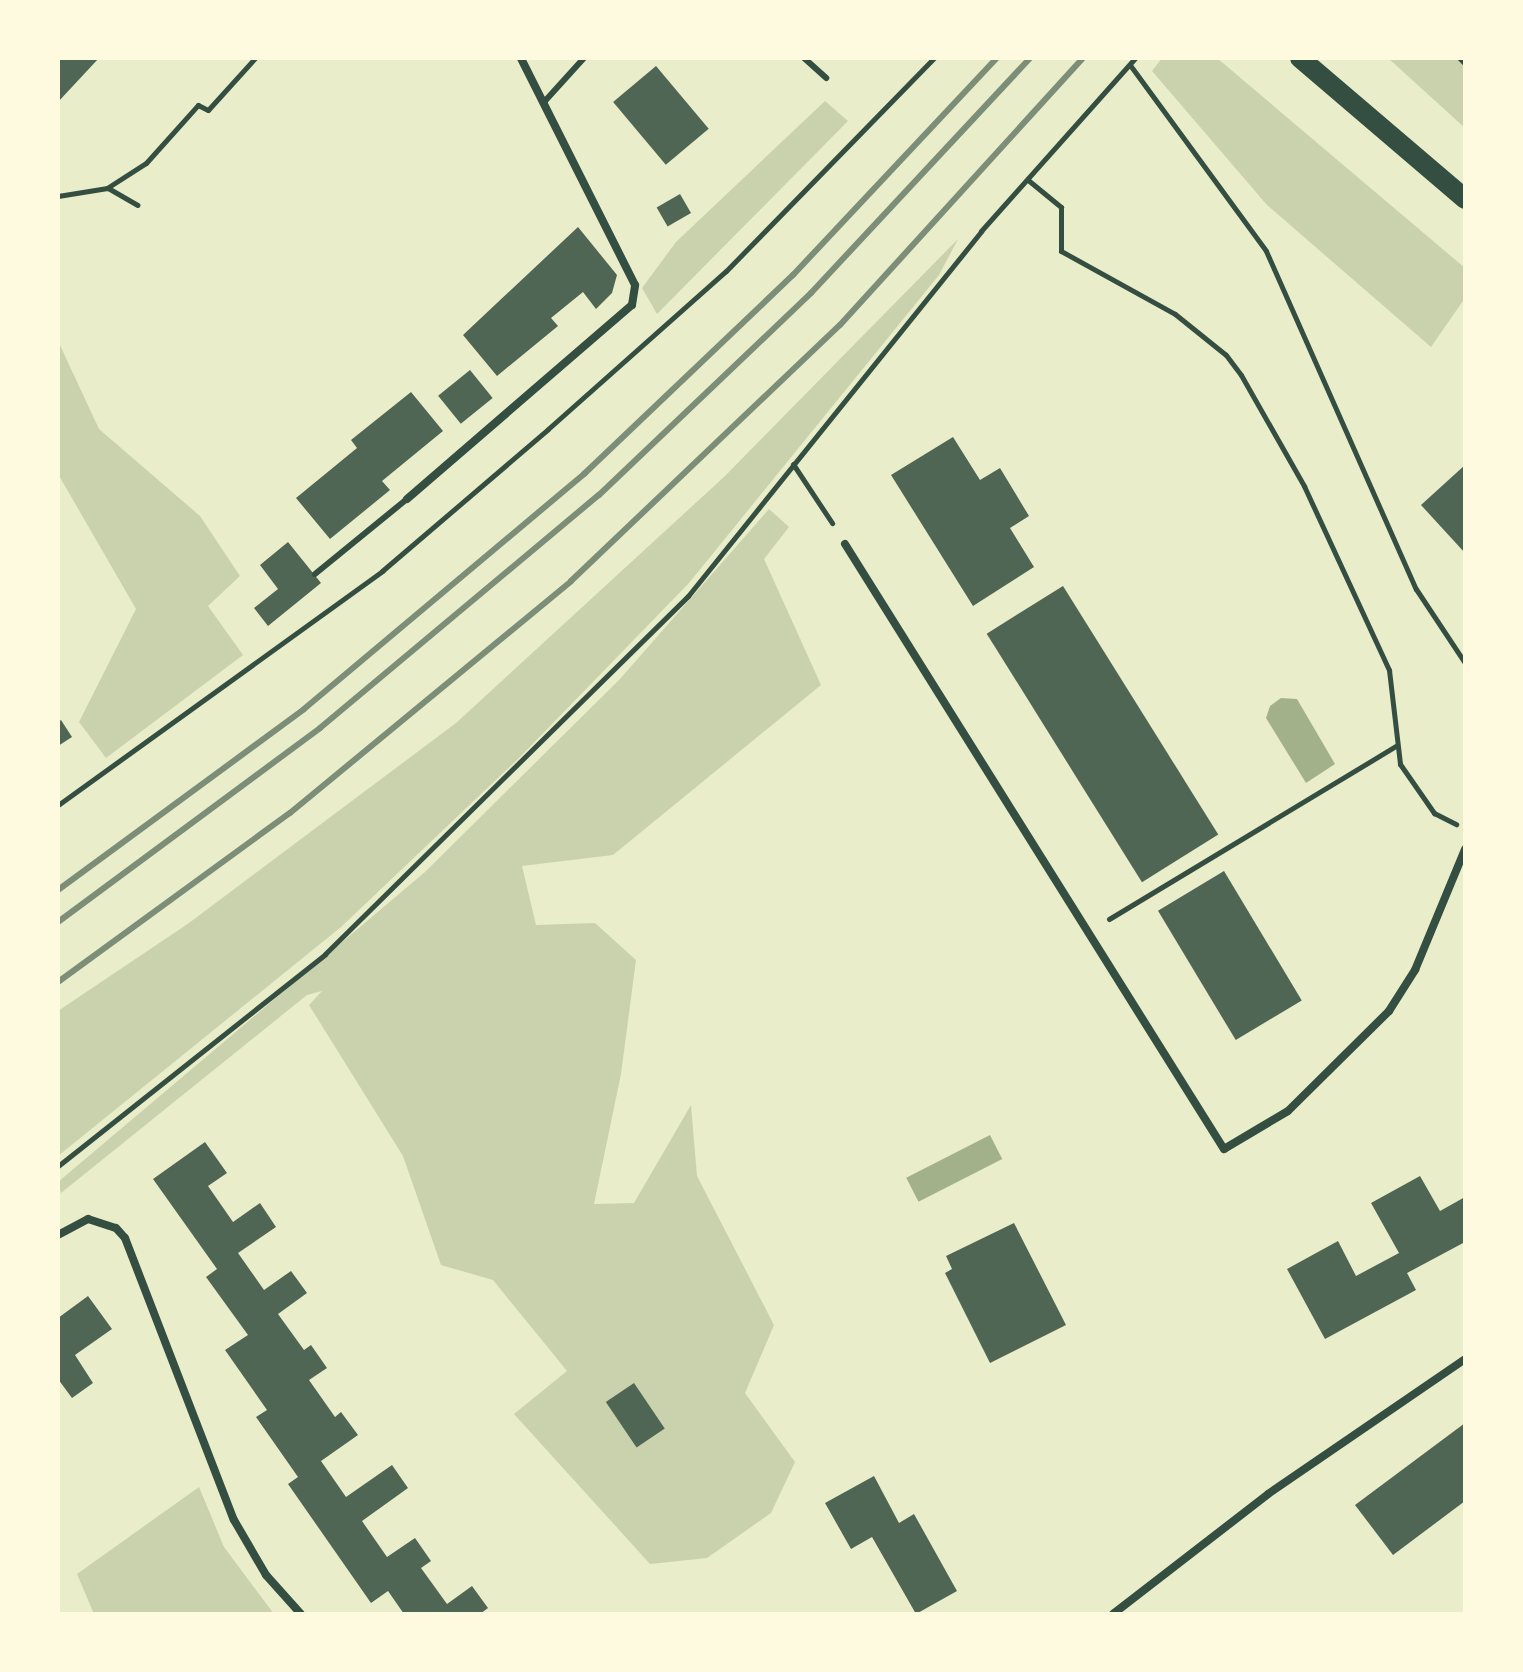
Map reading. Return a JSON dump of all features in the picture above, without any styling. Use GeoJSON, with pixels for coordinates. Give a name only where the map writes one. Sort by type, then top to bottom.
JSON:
{"type":"FeatureCollection","features":[{"type":"Feature","properties":{"kind":"main road"},"geometry":{"type":"LineString","coordinates":[[1300,58],[1465,199]]}},
{"type":"Feature","properties":{"kind":"street"},"geometry":{"type":"LineString","coordinates":[[407,499],[632,305],[635,285],[521,58]]}},
{"type":"Feature","properties":{"kind":"street"},"geometry":{"type":"LineString","coordinates":[[845,544],[1224,1149],[1288,1111],[1389,1011],[1415,970],[1465,849]]}},
{"type":"Feature","properties":{"kind":"street"},"geometry":{"type":"LineString","coordinates":[[58,1235],[88,1219],[116,1228],[125,1238],[234,1520],[261,1567],[301,1614]]}},
{"type":"Feature","properties":{"kind":"street"},"geometry":{"type":"LineString","coordinates":[[1113,1614],[1268,1494],[1465,1359]]}},
{"type":"Feature","properties":{"kind":"lane"},"geometry":{"type":"LineString","coordinates":[[545,101],[584,58]]}},
{"type":"Feature","properties":{"kind":"lane"},"geometry":{"type":"LineString","coordinates":[[804,58],[826,78]]}},
{"type":"Feature","properties":{"kind":"lane"},"geometry":{"type":"LineString","coordinates":[[1460,58],[1465,63]]}},
{"type":"Feature","properties":{"kind":"lane"},"geometry":{"type":"LineString","coordinates":[[315,574],[407,499]]}},
{"type":"Feature","properties":{"kind":"path"},"geometry":{"type":"LineString","coordinates":[[58,196],[107,188],[146,163],[198,105],[208,110],[255,58]]}},
{"type":"Feature","properties":{"kind":"path"},"geometry":{"type":"LineString","coordinates":[[58,1166],[177,1076],[395,890],[688,596],[1028,180],[1135,58]]}},
{"type":"Feature","properties":{"kind":"path"},"geometry":{"type":"LineString","coordinates":[[1130,65],[1266,251],[1416,589],[1465,663]]}},
{"type":"Feature","properties":{"kind":"path"},"geometry":{"type":"LineString","coordinates":[[1028,180],[1061,207],[1061,251],[1175,314],[1226,355],[1241,375],[1304,486],[1389,670],[1398,716],[1396,746],[1400,764],[1425,804],[1465,827]]}},
{"type":"Feature","properties":{"kind":"path"},"geometry":{"type":"LineString","coordinates":[[107,188],[138,205]]}},
{"type":"Feature","properties":{"kind":"path"},"geometry":{"type":"LineString","coordinates":[[793,464],[845,544]]}},
{"type":"Feature","properties":{"kind":"path"},"geometry":{"type":"LineString","coordinates":[[1088,932],[1396,746]]}},
{"type":"Feature","properties":{"kind":"shaded area"},"geometry":{"type":"Polygon","coordinates":[[[1162,58],[1217,58],[1465,268],[1465,298],[1431,347],[1267,205],[1152,71],[1162,58]]]}},
{"type":"Feature","properties":{"kind":"shaded area"},"geometry":{"type":"Polygon","coordinates":[[[1388,58],[1465,58],[1465,128],[1388,58]]]}},
{"type":"Feature","properties":{"kind":"shaded area"},"geometry":{"type":"Polygon","coordinates":[[[825,101],[848,121],[657,314],[642,288],[676,242],[825,101]]]}},
{"type":"Feature","properties":{"kind":"shaded area"},"geometry":{"type":"Polygon","coordinates":[[[958,239],[939,275],[689,583],[520,757],[341,927],[58,1156],[58,1011],[189,923],[456,723],[725,476],[958,239]]]}},
{"type":"Feature","properties":{"kind":"shaded area"},"geometry":{"type":"Polygon","coordinates":[[[58,341],[99,429],[200,516],[240,576],[208,606],[243,655],[106,758],[79,722],[136,609],[58,474],[58,341]]]}},
{"type":"Feature","properties":{"kind":"shaded area"},"geometry":{"type":"Polygon","coordinates":[[[769,509],[789,527],[764,559],[821,685],[613,855],[522,866],[536,925],[595,923],[636,960],[621,1074],[594,1204],[634,1203],[691,1105],[697,1176],[774,1325],[745,1393],[795,1462],[771,1513],[707,1558],[650,1564],[514,1414],[567,1371],[493,1280],[441,1265],[403,1156],[309,1005],[322,991],[307,995],[61,1193],[58,1182],[425,872],[620,679],[769,509]]]}},
{"type":"Feature","properties":{"kind":"shaded area"},"geometry":{"type":"Polygon","coordinates":[[[1281,698],[1297,699],[1335,764],[1306,783],[1266,718],[1270,706],[1281,698]]]}},
{"type":"Feature","properties":{"kind":"shaded area"},"geometry":{"type":"Polygon","coordinates":[[[990,1135],[1002,1159],[919,1202],[906,1178],[990,1135]]]}},
{"type":"Feature","properties":{"kind":"shaded area"},"geometry":{"type":"Polygon","coordinates":[[[199,1487],[224,1547],[274,1614],[94,1614],[77,1574],[199,1487]]]}},
{"type":"Feature","properties":{"kind":"building"},"geometry":{"type":"Polygon","coordinates":[[[58,58],[99,58],[58,102],[58,58]]]}},
{"type":"Feature","properties":{"kind":"building"},"geometry":{"type":"Polygon","coordinates":[[[656,66],[709,129],[666,165],[613,102],[656,66]]]}},
{"type":"Feature","properties":{"kind":"building"},"geometry":{"type":"Polygon","coordinates":[[[680,194],[691,213],[668,227],[657,208],[680,194]]]}},
{"type":"Feature","properties":{"kind":"building"},"geometry":{"type":"Polygon","coordinates":[[[578,227],[617,275],[612,293],[596,309],[583,292],[551,318],[558,326],[497,376],[463,335],[578,227]]]}},
{"type":"Feature","properties":{"kind":"building"},"geometry":{"type":"Polygon","coordinates":[[[470,370],[493,398],[461,424],[438,396],[470,370]]]}},
{"type":"Feature","properties":{"kind":"building"},"geometry":{"type":"Polygon","coordinates":[[[411,392],[443,431],[382,481],[390,490],[330,539],[296,498],[357,448],[351,440],[411,392]]]}},
{"type":"Feature","properties":{"kind":"building"},"geometry":{"type":"Polygon","coordinates":[[[953,437],[980,480],[1000,468],[1029,516],[1010,528],[1034,567],[973,606],[891,475],[953,437]]]}},
{"type":"Feature","properties":{"kind":"building"},"geometry":{"type":"Polygon","coordinates":[[[1465,465],[1465,553],[1421,505],[1465,465]]]}},
{"type":"Feature","properties":{"kind":"building"},"geometry":{"type":"Polygon","coordinates":[[[288,542],[321,583],[268,626],[254,608],[278,589],[260,565],[288,542]]]}},
{"type":"Feature","properties":{"kind":"building"},"geometry":{"type":"Polygon","coordinates":[[[1063,586],[1218,834],[1142,882],[987,634],[1063,586]]]}},
{"type":"Feature","properties":{"kind":"building"},"geometry":{"type":"Polygon","coordinates":[[[61,720],[72,737],[58,746],[58,722],[61,720]]]}},
{"type":"Feature","properties":{"kind":"building"},"geometry":{"type":"Polygon","coordinates":[[[1224,871],[1302,1000],[1236,1040],[1158,911],[1224,871]]]}},
{"type":"Feature","properties":{"kind":"building"},"geometry":{"type":"Polygon","coordinates":[[[205,1142],[227,1173],[208,1186],[233,1222],[260,1203],[276,1227],[238,1253],[264,1290],[291,1271],[307,1293],[278,1314],[304,1350],[311,1345],[327,1368],[309,1380],[335,1417],[341,1412],[358,1435],[321,1461],[346,1497],[392,1465],[408,1488],[362,1521],[387,1557],[415,1538],[431,1561],[421,1568],[447,1604],[472,1586],[488,1608],[480,1614],[404,1614],[388,1591],[371,1603],[288,1484],[298,1477],[256,1417],[267,1410],[225,1350],[248,1335],[206,1277],[217,1269],[153,1179],[205,1142]]]}},
{"type":"Feature","properties":{"kind":"building"},"geometry":{"type":"Polygon","coordinates":[[[1420,1176],[1440,1211],[1465,1197],[1465,1242],[1407,1273],[1416,1290],[1325,1339],[1287,1269],[1338,1241],[1356,1276],[1399,1253],[1371,1203],[1420,1176]]]}},
{"type":"Feature","properties":{"kind":"building"},"geometry":{"type":"Polygon","coordinates":[[[1014,1223],[1066,1325],[990,1363],[945,1273],[952,1269],[946,1256],[1014,1223]]]}},
{"type":"Feature","properties":{"kind":"building"},"geometry":{"type":"Polygon","coordinates":[[[88,1296],[112,1329],[75,1355],[93,1383],[72,1398],[58,1379],[58,1318],[88,1296]]]}},
{"type":"Feature","properties":{"kind":"building"},"geometry":{"type":"Polygon","coordinates":[[[634,1383],[665,1429],[637,1448],[606,1402],[634,1383]]]}},
{"type":"Feature","properties":{"kind":"building"},"geometry":{"type":"Polygon","coordinates":[[[1465,1423],[1465,1501],[1393,1555],[1355,1505],[1465,1423]]]}},
{"type":"Feature","properties":{"kind":"building"},"geometry":{"type":"Polygon","coordinates":[[[874,1476],[899,1523],[914,1514],[957,1591],[916,1614],[872,1537],[851,1549],[825,1503],[874,1476]]]}},
{"type":"Feature","properties":{"kind":"railway"},"geometry":{"type":"LineString","coordinates":[[58,890],[304,709],[584,474],[793,275],[997,58]]}},
{"type":"Feature","properties":{"kind":"railway"},"geometry":{"type":"LineString","coordinates":[[58,922],[320,728],[599,495],[811,293],[1030,58]]}},
{"type":"Feature","properties":{"kind":"railway"},"geometry":{"type":"LineString","coordinates":[[58,982],[290,813],[571,581],[840,325],[1083,58]]}}]}
